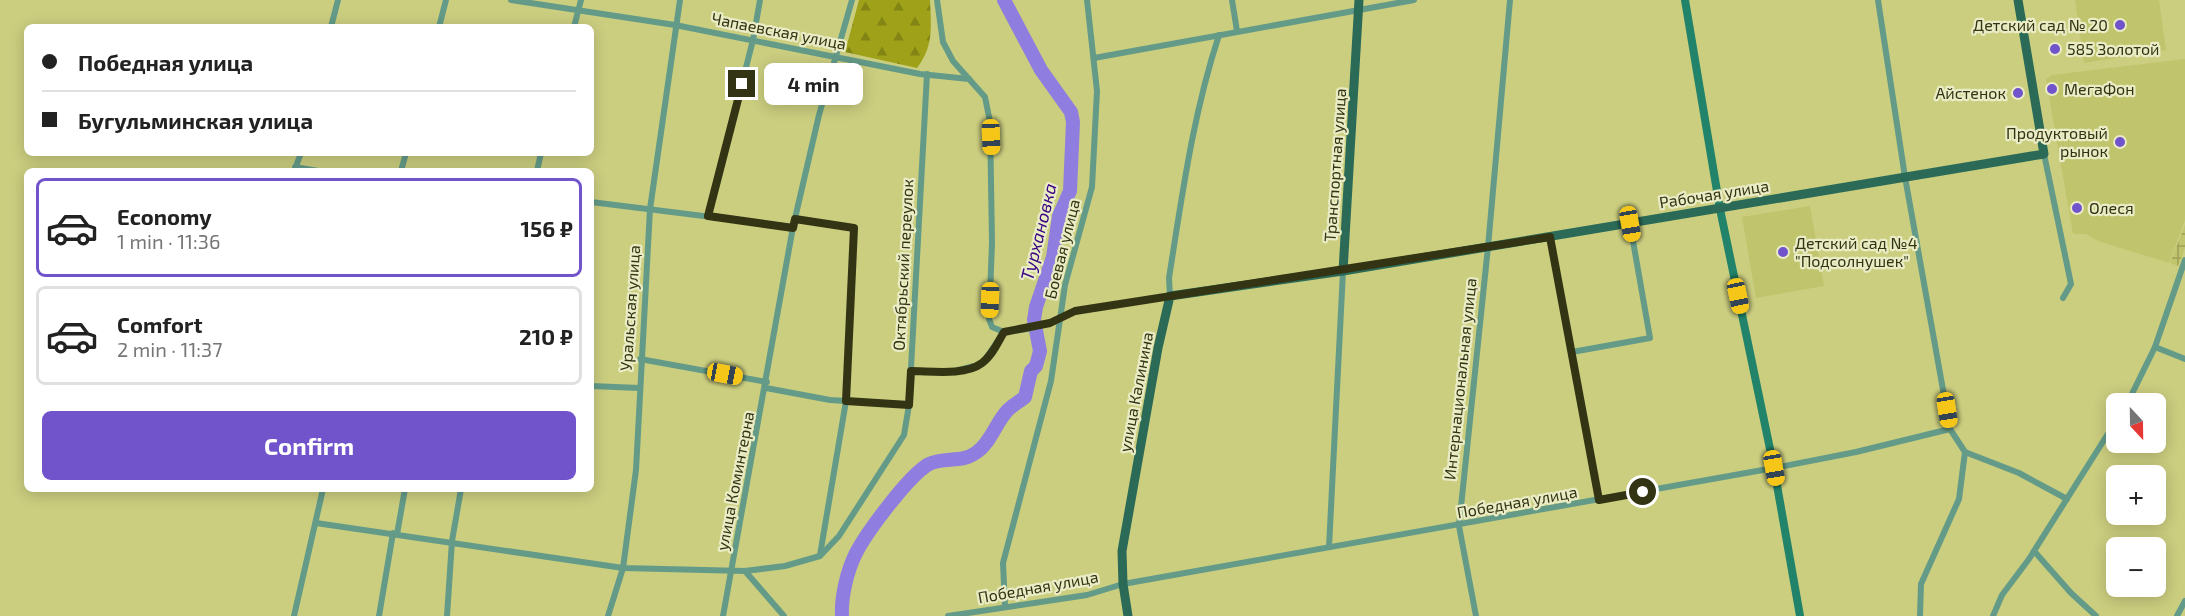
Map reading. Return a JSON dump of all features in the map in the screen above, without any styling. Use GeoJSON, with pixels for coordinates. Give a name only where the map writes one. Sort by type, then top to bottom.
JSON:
{"type":"FeatureCollection","features":[{"type":"Feature","properties":{"kind":"main road"},"geometry":{"type":"LineString","coordinates":[[2018,0],[2044,154]]}},
{"type":"Feature","properties":{"kind":"main road","name":"Транспортная улица"},"geometry":{"type":"LineString","coordinates":[[1343,271],[1360,4]]}},
{"type":"Feature","properties":{"kind":"main road","name":"Рабочая улица"},"geometry":{"type":"LineString","coordinates":[[1170,296],[1343,271],[2044,154]]}},
{"type":"Feature","properties":{"kind":"main road","name":"улица Калинина"},"geometry":{"type":"LineString","coordinates":[[1128,616],[1123,584],[1122,551],[1158,348],[1170,296]]}},
{"type":"Feature","properties":{"kind":"street"},"geometry":{"type":"LineString","coordinates":[[332,24],[338,0]]}},
{"type":"Feature","properties":{"kind":"street"},"geometry":{"type":"LineString","coordinates":[[440,24],[446,0]]}},
{"type":"Feature","properties":{"kind":"street","name":"Чапаевская улица"},"geometry":{"type":"LineString","coordinates":[[511,0],[675,25],[927,74],[970,79]]}},
{"type":"Feature","properties":{"kind":"street"},"geometry":{"type":"LineString","coordinates":[[575,24],[580,0]]}},
{"type":"Feature","properties":{"kind":"street","name":"Уральская улица"},"geometry":{"type":"LineString","coordinates":[[608,616],[623,568],[636,470],[640,359],[650,209],[680,0]]}},
{"type":"Feature","properties":{"kind":"street"},"geometry":{"type":"LineString","coordinates":[[708,216],[753,40],[760,0]]}},
{"type":"Feature","properties":{"kind":"street","name":"улица Коминтерна"},"geometry":{"type":"LineString","coordinates":[[723,616],[793,228],[835,55],[852,0]]}},
{"type":"Feature","properties":{"kind":"street"},"geometry":{"type":"LineString","coordinates":[[911,371],[955,370],[982,364],[1004,332],[992,327],[989,319],[992,243],[990,122],[985,97],[953,61],[943,42],[937,0]]}},
{"type":"Feature","properties":{"kind":"street","name":"Боевая улица"},"geometry":{"type":"LineString","coordinates":[[1005,606],[1003,564],[1051,381],[1059,319],[1092,187],[1096,118],[1094,58],[1087,0]]}},
{"type":"Feature","properties":{"kind":"street"},"geometry":{"type":"LineString","coordinates":[[1232,0],[1238,31]]}},
{"type":"Feature","properties":{"kind":"street"},"geometry":{"type":"LineString","coordinates":[[1094,58],[1219,35],[1360,4],[1414,0]]}},
{"type":"Feature","properties":{"kind":"street","name":"Интернациональная улица"},"geometry":{"type":"LineString","coordinates":[[1476,616],[1459,526],[1488,247],[1509,0]]}},
{"type":"Feature","properties":{"kind":"street"},"geometry":{"type":"LineString","coordinates":[[1685,0],[1720,209],[1774,468],[1800,616]]}},
{"type":"Feature","properties":{"kind":"street"},"geometry":{"type":"LineString","coordinates":[[1878,0],[1905,177],[1950,429],[1965,452],[2019,473],[2067,499]]}},
{"type":"Feature","properties":{"kind":"street","name":"улица Калинина"},"geometry":{"type":"LineString","coordinates":[[1170,296],[1169,278],[1193,129],[1203,82],[1219,35]]}},
{"type":"Feature","properties":{"kind":"street","name":"Октябрьский переулок"},"geometry":{"type":"LineString","coordinates":[[820,556],[839,536],[904,435],[909,405],[927,74]]}},
{"type":"Feature","properties":{"kind":"street"},"geometry":{"type":"LineString","coordinates":[[2044,154],[2071,285],[2063,298]]}},
{"type":"Feature","properties":{"kind":"street"},"geometry":{"type":"LineString","coordinates":[[594,202],[793,228]]}},
{"type":"Feature","properties":{"kind":"street"},"geometry":{"type":"LineString","coordinates":[[316,523],[452,541],[623,568],[746,571],[784,566],[820,556],[846,401],[854,228],[795,219]]}},
{"type":"Feature","properties":{"kind":"street"},"geometry":{"type":"LineString","coordinates":[[1572,352],[1650,338],[1630,224]]}},
{"type":"Feature","properties":{"kind":"street"},"geometry":{"type":"LineString","coordinates":[[1550,237],[1599,500]]}},
{"type":"Feature","properties":{"kind":"street"},"geometry":{"type":"LineString","coordinates":[[2132,393],[2155,347],[2185,260]]}},
{"type":"Feature","properties":{"kind":"street","name":"Транспортная улица"},"geometry":{"type":"LineString","coordinates":[[1329,547],[1343,271]]}},
{"type":"Feature","properties":{"kind":"street","name":"Рабочая улица"},"geometry":{"type":"LineString","coordinates":[[1004,332],[1028,329],[1075,311],[1170,296]]}},
{"type":"Feature","properties":{"kind":"street"},"geometry":{"type":"LineString","coordinates":[[2155,347],[2185,359]]}},
{"type":"Feature","properties":{"kind":"street"},"geometry":{"type":"LineString","coordinates":[[640,359],[846,401],[909,405]]}},
{"type":"Feature","properties":{"kind":"street"},"geometry":{"type":"LineString","coordinates":[[594,386],[639,388]]}},
{"type":"Feature","properties":{"kind":"street","name":"Победная улица"},"geometry":{"type":"LineString","coordinates":[[948,616],[1087,595],[1123,584],[1459,526],[1774,468],[1856,452],[1950,429]]}},
{"type":"Feature","properties":{"kind":"street"},"geometry":{"type":"LineString","coordinates":[[1993,616],[2002,595],[2034,551],[2106,437]]}},
{"type":"Feature","properties":{"kind":"street"},"geometry":{"type":"LineString","coordinates":[[1920,616],[1920,584],[1959,499],[1965,452]]}},
{"type":"Feature","properties":{"kind":"street"},"geometry":{"type":"LineString","coordinates":[[294,616],[322,492]]}},
{"type":"Feature","properties":{"kind":"street"},"geometry":{"type":"LineString","coordinates":[[379,616],[404,492]]}},
{"type":"Feature","properties":{"kind":"street"},"geometry":{"type":"LineString","coordinates":[[447,616],[452,541],[460,492]]}},
{"type":"Feature","properties":{"kind":"street"},"geometry":{"type":"LineString","coordinates":[[2034,551],[2071,593],[2096,616]]}},
{"type":"Feature","properties":{"kind":"street"},"geometry":{"type":"LineString","coordinates":[[746,571],[784,616]]}},
{"type":"Feature","properties":{"kind":"street"},"geometry":{"type":"LineString","coordinates":[[2177,616],[2185,601]]}},
{"type":"Feature","properties":{"kind":"shaded area","name":"Детский сад № 20"},"geometry":{"type":"Polygon","coordinates":[[[2075,0],[2159,0],[2166,50],[2084,63],[2075,0]]]}},
{"type":"Feature","properties":{"kind":"shaded area","name":"Продуктовый рынок"},"geometry":{"type":"Polygon","coordinates":[[[2185,59],[2185,220],[2169,263],[2098,241],[2086,234],[2073,234],[2046,79],[2052,75],[2185,59]]]}},
{"type":"Feature","properties":{"kind":"shaded area","name":"Детский сад №4 \"Подсолнушек\""},"geometry":{"type":"Polygon","coordinates":[[[1810,206],[1824,286],[1756,298],[1742,217],[1810,206]]]}},
{"type":"Feature","properties":{"kind":"shaded area"},"geometry":{"type":"Polygon","coordinates":[[[2185,225],[2185,248],[2178,266],[2170,263],[2185,225]]]}},
{"type":"Feature","properties":{"kind":"green space"},"geometry":{"type":"Polygon","coordinates":[[[859,0],[930,0],[929,44],[917,68],[845,52],[859,0]]]}},
{"type":"Feature","properties":{"kind":"waterway","name":"Турхановка"},"geometry":{"type":"LineString","coordinates":[[842,616],[845,584],[850,568],[861,544],[879,519],[900,491],[929,464],[941,460],[965,458],[982,448],[1007,411],[1025,397],[1031,371],[1036,366],[1040,351],[1034,320],[1036,307],[1053,257],[1059,216],[1070,191],[1073,122],[1071,112],[1041,70],[1004,0]]}},
{"type":"Feature","properties":{"kind":"place","name":"Детский сад № 20"},"geometry":{"type":"Point","coordinates":[2120,25]}},
{"type":"Feature","properties":{"kind":"place","name":"585 Золотой"},"geometry":{"type":"Point","coordinates":[2055,49]}},
{"type":"Feature","properties":{"kind":"place","name":"МегаФон"},"geometry":{"type":"Point","coordinates":[2052,89]}},
{"type":"Feature","properties":{"kind":"place","name":"Айстенок"},"geometry":{"type":"Point","coordinates":[2018,93]}},
{"type":"Feature","properties":{"kind":"place","name":"Продуктовый рынок"},"geometry":{"type":"Point","coordinates":[2120,142]}},
{"type":"Feature","properties":{"kind":"place","name":"Олеся"},"geometry":{"type":"Point","coordinates":[2077,208]}},
{"type":"Feature","properties":{"kind":"place","name":"Детский сад №4 \"Подсолнушек\""},"geometry":{"type":"Point","coordinates":[1783,252]}},
{"type":"Feature","properties":{"kind":"route"},"geometry":{"type":"LineString","coordinates":[[742,84],[708,216],[793,228],[795,219],[854,228],[846,401],[909,405],[911,371],[955,370],[982,364],[1004,332],[1050,323],[1075,311],[1550,237],[1599,500],[1643,492]]}}]}
